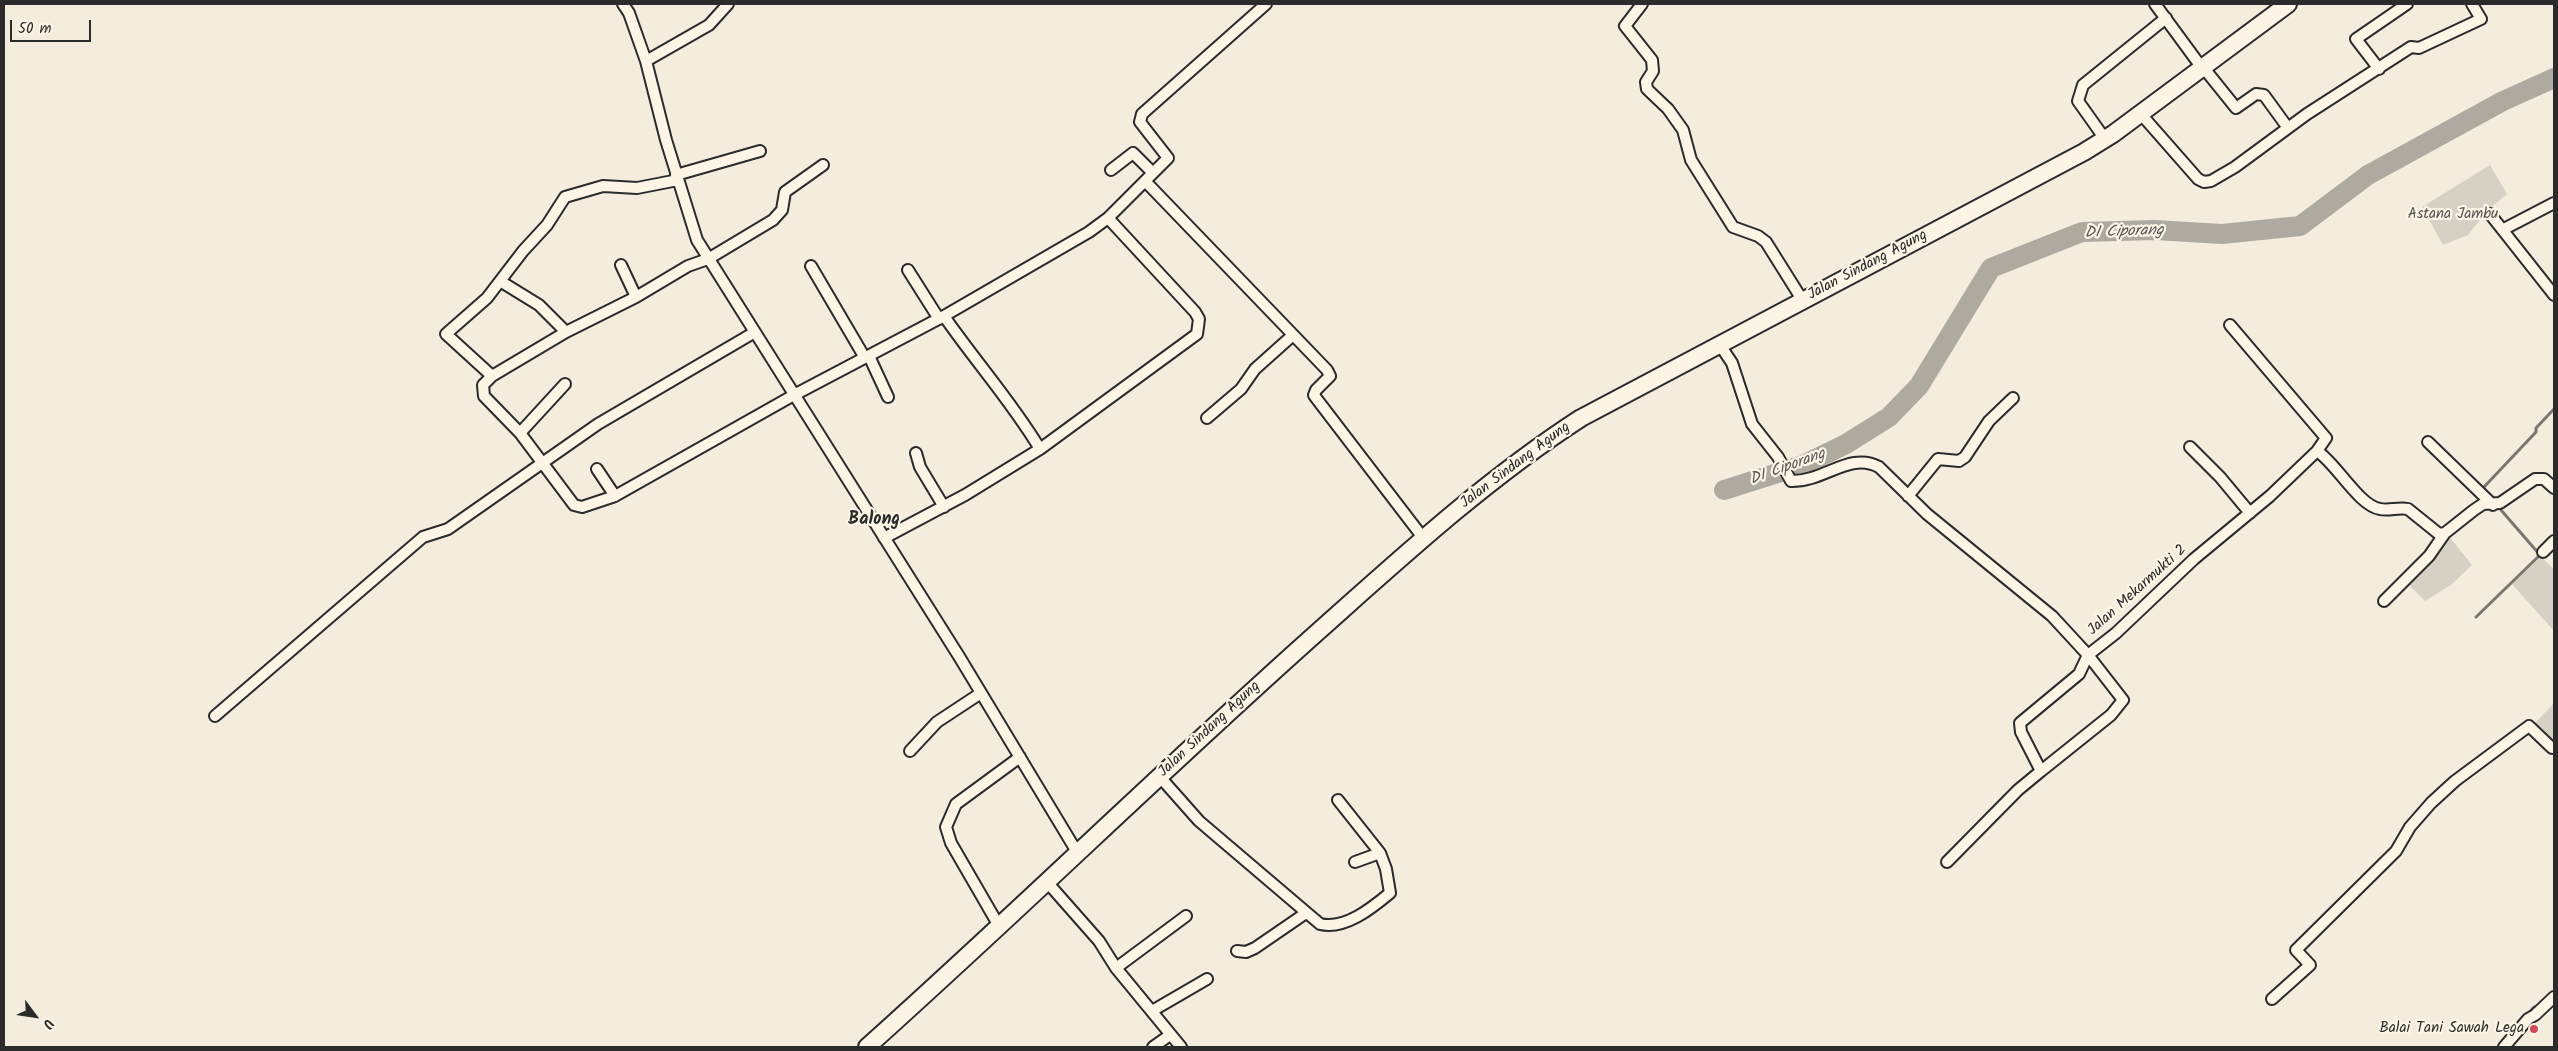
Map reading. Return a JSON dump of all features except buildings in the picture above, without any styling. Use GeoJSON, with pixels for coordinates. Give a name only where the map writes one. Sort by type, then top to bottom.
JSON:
{"type":"FeatureCollection","features":[{"type":"Feature","properties":{"kind":"main road","name":"Jalan Sindang Agung"},"geometry":{"type":"LineString","coordinates":[[867,1047],[1252,691],[1424,539],[1562,430],[2105,139],[2288,4]]}},
{"type":"Feature","properties":{"kind":"street"},"geometry":{"type":"LineString","coordinates":[[623,4],[629,14],[646,61],[691,226],[708,259],[981,693],[1077,852]]}},
{"type":"Feature","properties":{"kind":"street"},"geometry":{"type":"LineString","coordinates":[[646,61],[709,25],[728,4]]}},
{"type":"Feature","properties":{"kind":"street"},"geometry":{"type":"LineString","coordinates":[[824,165],[785,192],[779,214],[708,259],[688,266],[636,297],[566,332],[492,376],[483,385],[484,396],[520,433],[577,507],[615,496],[794,395],[942,318],[1068,246],[1108,218],[1168,156],[1140,122],[1142,114],[1266,4]]}},
{"type":"Feature","properties":{"kind":"street"},"geometry":{"type":"LineString","coordinates":[[1642,4],[1625,26],[1652,60],[1653,71],[1646,82],[1647,89],[1682,130],[1691,160],[1733,227],[1758,236],[1766,242],[1803,301]]}},
{"type":"Feature","properties":{"kind":"street"},"geometry":{"type":"LineString","coordinates":[[2155,4],[2236,108],[2256,94],[2264,94],[2288,128]]}},
{"type":"Feature","properties":{"kind":"street"},"geometry":{"type":"LineString","coordinates":[[2379,69],[2356,39],[2407,4]]}},
{"type":"Feature","properties":{"kind":"street"},"geometry":{"type":"LineString","coordinates":[[2140,113],[2191,172],[2204,182],[2235,167],[2288,128],[2412,47],[2418,48],[2481,19],[2472,4]]}},
{"type":"Feature","properties":{"kind":"street"},"geometry":{"type":"LineString","coordinates":[[2105,139],[2078,101],[2080,90],[2083,85],[2166,18]]}},
{"type":"Feature","properties":{"kind":"street"},"geometry":{"type":"LineString","coordinates":[[492,376],[446,334],[481,305],[523,251],[547,225],[565,197],[603,186],[637,188],[760,151]]}},
{"type":"Feature","properties":{"kind":"street"},"geometry":{"type":"LineString","coordinates":[[1111,170],[1133,152],[1153,173]]}},
{"type":"Feature","properties":{"kind":"street"},"geometry":{"type":"LineString","coordinates":[[1145,181],[1330,373],[1328,379],[1314,393],[1316,398],[1424,539]]}},
{"type":"Feature","properties":{"kind":"street"},"geometry":{"type":"LineString","coordinates":[[2504,229],[2554,203]]}},
{"type":"Feature","properties":{"kind":"street"},"geometry":{"type":"LineString","coordinates":[[2490,214],[2504,229],[2554,295]]}},
{"type":"Feature","properties":{"kind":"street"},"geometry":{"type":"LineString","coordinates":[[884,538],[944,507],[1040,449],[1192,339],[1199,327],[1195,312],[1108,218]]}},
{"type":"Feature","properties":{"kind":"street"},"geometry":{"type":"LineString","coordinates":[[621,265],[636,297]]}},
{"type":"Feature","properties":{"kind":"street"},"geometry":{"type":"LineString","coordinates":[[811,266],[867,357],[888,397]]}},
{"type":"Feature","properties":{"kind":"street"},"geometry":{"type":"LineString","coordinates":[[908,270],[942,318],[1022,419],[1040,449]]}},
{"type":"Feature","properties":{"kind":"street"},"geometry":{"type":"LineString","coordinates":[[500,281],[538,305],[566,332]]}},
{"type":"Feature","properties":{"kind":"street"},"geometry":{"type":"LineString","coordinates":[[2230,325],[2326,438],[2317,450],[2331,462],[2355,492],[2379,509],[2408,509],[2434,532],[2438,534],[2445,533]]}},
{"type":"Feature","properties":{"kind":"street"},"geometry":{"type":"LineString","coordinates":[[215,716],[418,541],[448,529],[598,424],[755,332]]}},
{"type":"Feature","properties":{"kind":"street"},"geometry":{"type":"LineString","coordinates":[[1207,418],[1244,386],[1255,370],[1293,335]]}},
{"type":"Feature","properties":{"kind":"street","name":"Jalan Mekarmukti 2"},"geometry":{"type":"LineString","coordinates":[[1720,345],[1732,363],[1752,424],[1778,457],[1791,480],[1809,480],[1844,466],[1864,461],[1879,467],[1937,523],[2052,616],[2088,655],[2116,633],[2194,559],[2250,513],[2317,450]]}},
{"type":"Feature","properties":{"kind":"street"},"geometry":{"type":"LineString","coordinates":[[520,433],[564,384]]}},
{"type":"Feature","properties":{"kind":"street"},"geometry":{"type":"LineString","coordinates":[[1908,496],[1938,458],[1959,461],[1965,457],[1990,421],[2013,398]]}},
{"type":"Feature","properties":{"kind":"street"},"geometry":{"type":"LineString","coordinates":[[2428,442],[2493,505]]}},
{"type":"Feature","properties":{"kind":"street"},"geometry":{"type":"LineString","coordinates":[[2190,447],[2220,477],[2250,513]]}},
{"type":"Feature","properties":{"kind":"street"},"geometry":{"type":"LineString","coordinates":[[916,452],[920,467],[944,507]]}},
{"type":"Feature","properties":{"kind":"street"},"geometry":{"type":"LineString","coordinates":[[597,469],[615,496]]}},
{"type":"Feature","properties":{"kind":"street"},"geometry":{"type":"LineString","coordinates":[[2384,602],[2411,576],[2445,533],[2474,510],[2483,504],[2493,505],[2500,503],[2535,479],[2540,478],[2553,484]]}},
{"type":"Feature","properties":{"kind":"street"},"geometry":{"type":"LineString","coordinates":[[2543,552],[2554,541]]}},
{"type":"Feature","properties":{"kind":"street"},"geometry":{"type":"LineString","coordinates":[[1947,862],[2018,790],[2111,715],[2123,700],[2088,655],[2079,674],[2020,723],[2021,732],[2041,771]]}},
{"type":"Feature","properties":{"kind":"street"},"geometry":{"type":"LineString","coordinates":[[910,752],[937,722],[981,693]]}},
{"type":"Feature","properties":{"kind":"street"},"geometry":{"type":"LineString","coordinates":[[2272,999],[2310,965],[2296,950],[2396,851],[2410,827],[2431,802],[2455,781],[2529,726],[2554,748]]}},
{"type":"Feature","properties":{"kind":"street"},"geometry":{"type":"LineString","coordinates":[[999,926],[951,843],[946,827],[951,811],[962,798],[1020,757]]}},
{"type":"Feature","properties":{"kind":"street"},"geometry":{"type":"LineString","coordinates":[[1160,777],[1199,821],[1306,913],[1320,924],[1330,926],[1337,925],[1369,910],[1390,893],[1386,869],[1380,853],[1338,800]]}},
{"type":"Feature","properties":{"kind":"street"},"geometry":{"type":"LineString","coordinates":[[1355,862],[1380,853]]}},
{"type":"Feature","properties":{"kind":"street"},"geometry":{"type":"LineString","coordinates":[[1047,882],[1099,941],[1116,968],[1181,1047]]}},
{"type":"Feature","properties":{"kind":"street"},"geometry":{"type":"LineString","coordinates":[[1237,951],[1246,952],[1255,948],[1306,913]]}},
{"type":"Feature","properties":{"kind":"street"},"geometry":{"type":"LineString","coordinates":[[1116,968],[1186,916]]}},
{"type":"Feature","properties":{"kind":"street"},"geometry":{"type":"LineString","coordinates":[[1152,1011],[1207,979]]}},
{"type":"Feature","properties":{"kind":"street"},"geometry":{"type":"LineString","coordinates":[[2504,1047],[2528,1019],[2535,1016],[2554,997]]}},
{"type":"Feature","properties":{"kind":"street"},"geometry":{"type":"LineString","coordinates":[[1153,1047],[1170,1035]]}},
{"type":"Feature","properties":{"kind":"green space","name":"Astana Jambu"},"geometry":{"type":"Polygon","coordinates":[[[2490,165],[2507,194],[2488,210],[2468,235],[2443,245],[2422,207],[2490,165]]]}},
{"type":"Feature","properties":{"kind":"green space"},"geometry":{"type":"Polygon","coordinates":[[[2447,534],[2472,565],[2451,585],[2425,601],[2407,583],[2447,534]]]}},
{"type":"Feature","properties":{"kind":"green space"},"geometry":{"type":"Polygon","coordinates":[[[2541,557],[2554,569],[2554,631],[2512,584],[2541,557]]]}},
{"type":"Feature","properties":{"kind":"green space"},"geometry":{"type":"Polygon","coordinates":[[[2554,703],[2554,745],[2533,725],[2554,703]]]}},
{"type":"Feature","properties":{"kind":"waterway","name":"DI Ciporang"},"geometry":{"type":"LineString","coordinates":[[1724,490],[1803,465],[1846,444],[1889,417],[1919,386],[1991,268],[2082,232],[2155,230],[2222,234],[2300,226],[2368,175],[2503,101],[2554,78]]}},
{"type":"Feature","properties":{"kind":"waterway"},"geometry":{"type":"LineString","coordinates":[[2485,492],[2484,487],[2536,432],[2536,428],[2554,409]]}},
{"type":"Feature","properties":{"kind":"waterway"},"geometry":{"type":"LineString","coordinates":[[2476,617],[2540,555],[2501,510]]}},
{"type":"Feature","properties":{"kind":"waterway"},"geometry":{"type":"LineString","coordinates":[[2527,1015],[2534,1007],[2540,1008]]}},
{"type":"Feature","properties":{"kind":"place","name":"Balai Tani Sawah Lega"},"geometry":{"type":"Point","coordinates":[2534,1029]}},
{"type":"Feature","properties":{"kind":"district","name":"Balong"},"geometry":{"type":"Point","coordinates":[874,521]}}]}
